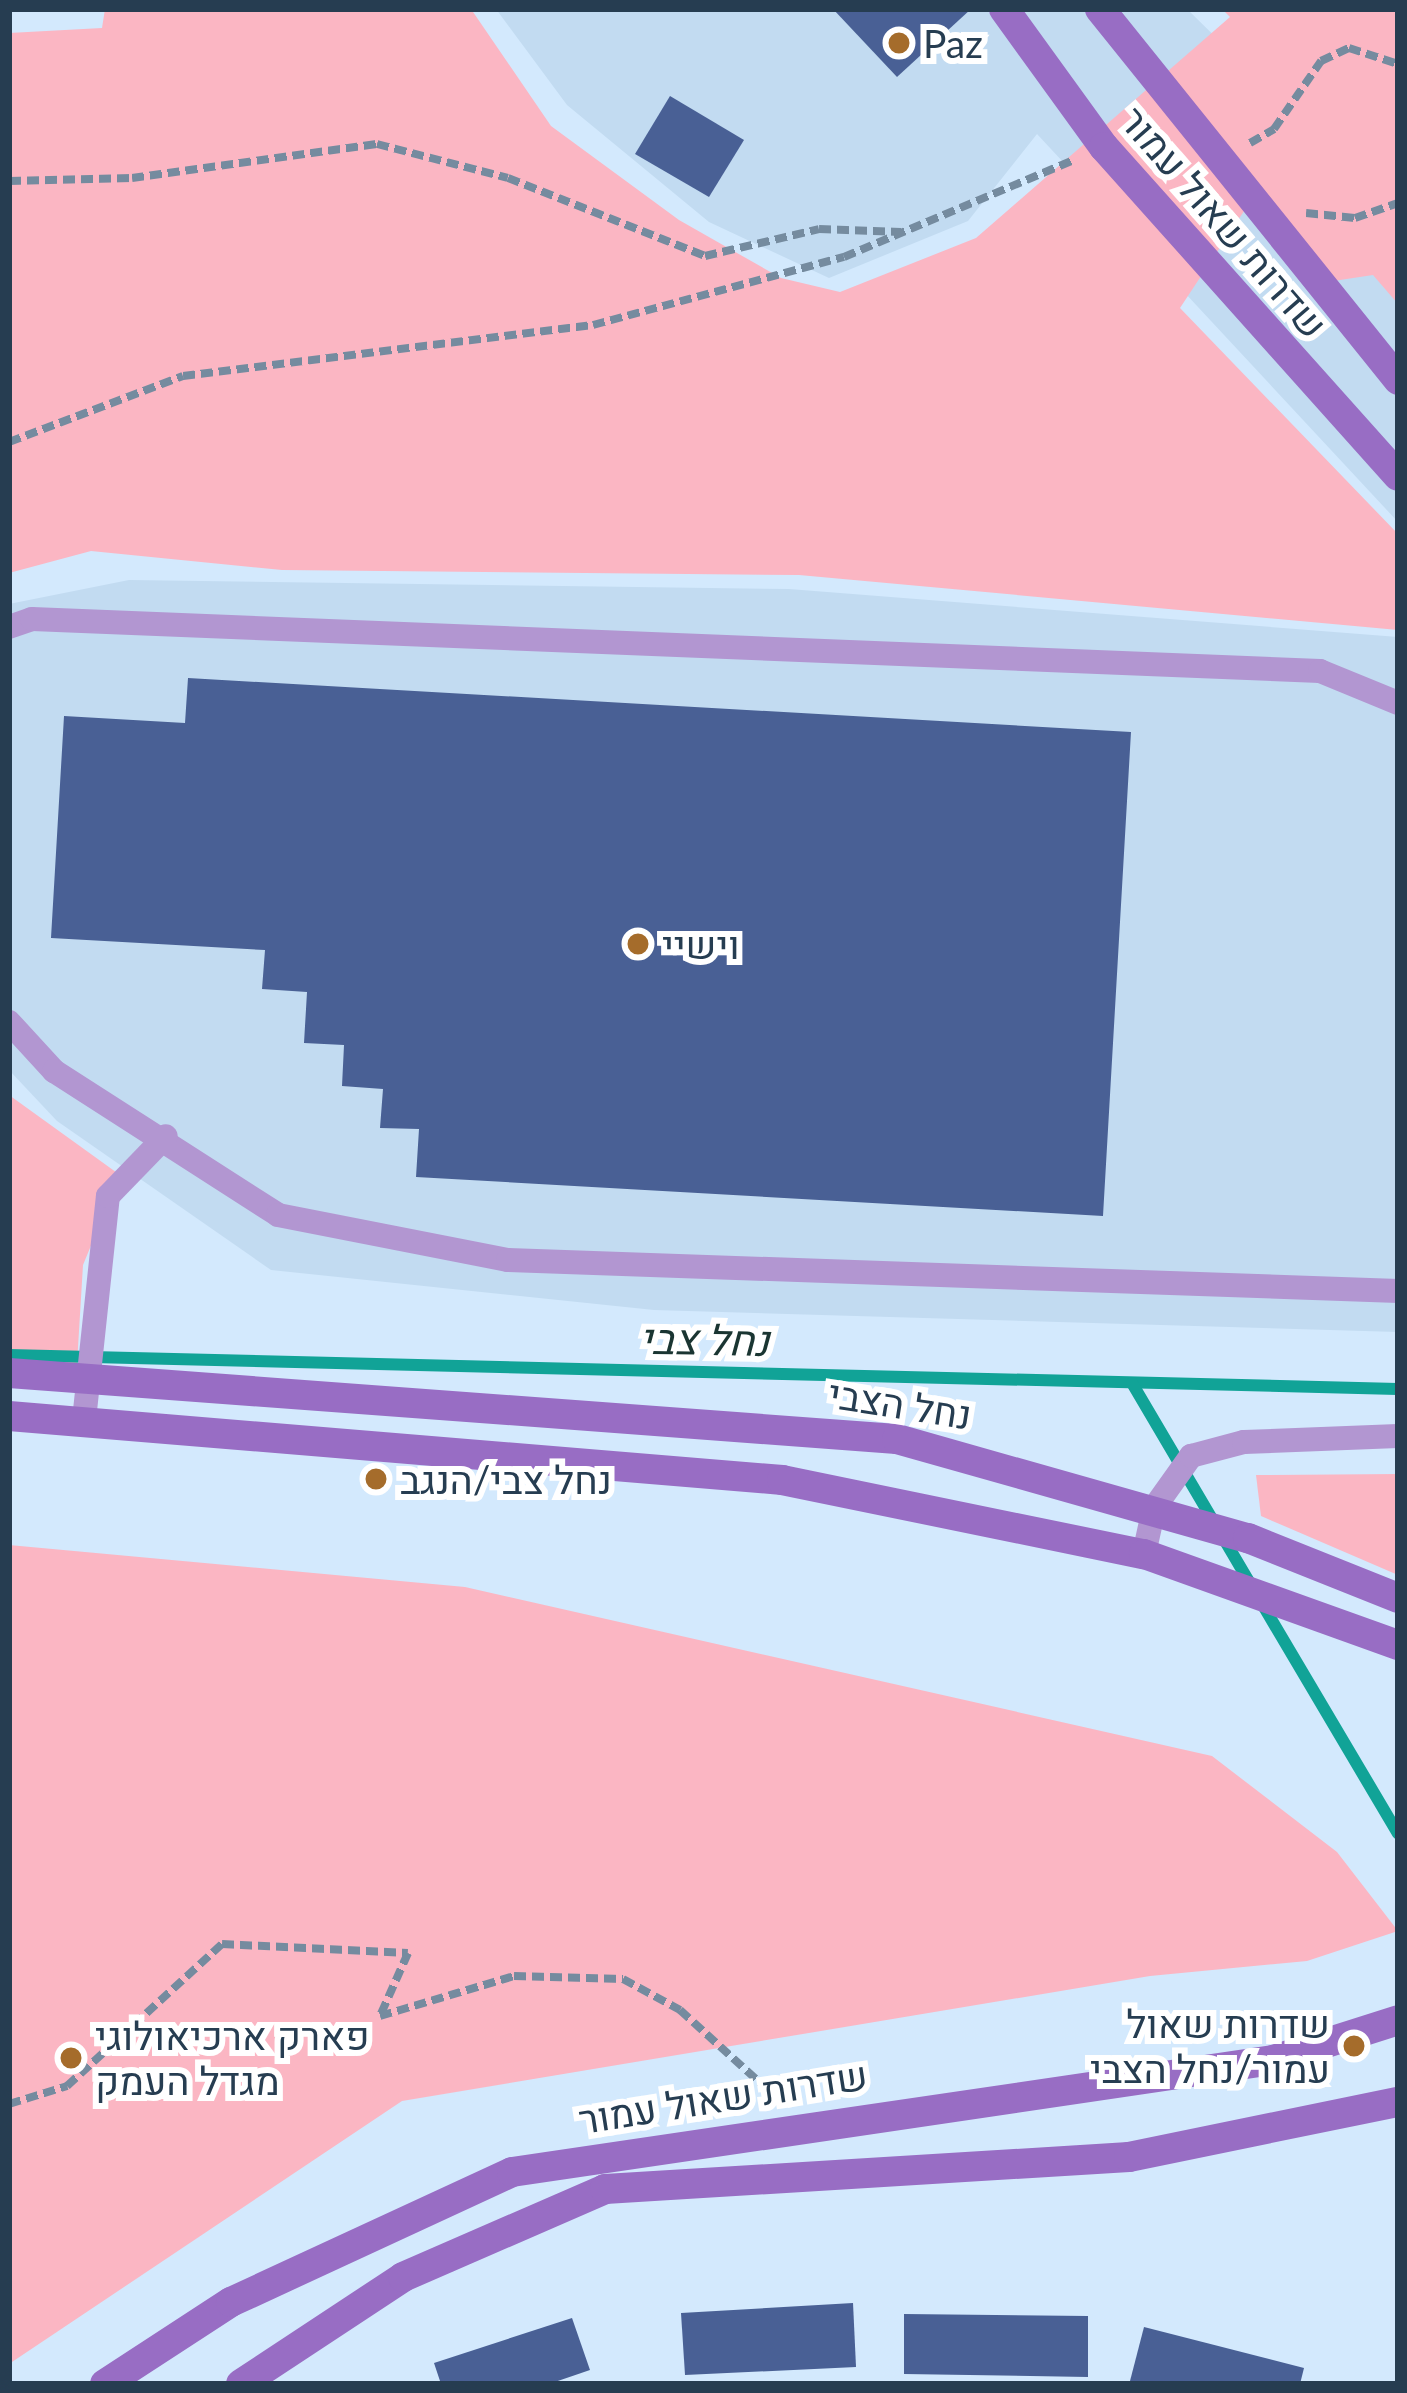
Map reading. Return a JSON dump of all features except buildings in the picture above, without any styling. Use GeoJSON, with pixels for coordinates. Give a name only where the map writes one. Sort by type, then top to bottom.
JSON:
{"type":"FeatureCollection","features":[{"type":"Feature","properties":{"kind":"street","name":"שדרות שאול עמור"},"geometry":{"type":"LineString","coordinates":[[1004,9],[1104,148],[1398,476]]}},
{"type":"Feature","properties":{"kind":"street","name":"שדרות שאול עמור"},"geometry":{"type":"LineString","coordinates":[[1100,9],[1228,156],[1398,380]]}},
{"type":"Feature","properties":{"kind":"street","name":"נחל הצבי"},"geometry":{"type":"LineString","coordinates":[[9,1372],[897,1438],[1154,1508],[1398,1598]]}},
{"type":"Feature","properties":{"kind":"street"},"geometry":{"type":"LineString","coordinates":[[9,1416],[782,1480],[1144,1554],[1398,1645]]}},
{"type":"Feature","properties":{"kind":"street","name":"שדרות שאול עמור"},"geometry":{"type":"LineString","coordinates":[[105,2384],[272,2281],[512,2172],[803,2122],[1273,2060],[1398,2020]]}},
{"type":"Feature","properties":{"kind":"street","name":"שדרות שאול עמור"},"geometry":{"type":"LineString","coordinates":[[241,2384],[403,2277],[604,2189],[1129,2157],[1398,2102]]}},
{"type":"Feature","properties":{"kind":"lane"},"geometry":{"type":"LineString","coordinates":[[9,628],[32,619],[1320,671],[1398,703]]}},
{"type":"Feature","properties":{"kind":"lane"},"geometry":{"type":"LineString","coordinates":[[9,1022],[54,1071],[166,1136],[278,1215],[508,1259],[1398,1292]]}},
{"type":"Feature","properties":{"kind":"lane"},"geometry":{"type":"LineString","coordinates":[[84,1420],[108,1196],[166,1136]]}},
{"type":"Feature","properties":{"kind":"lane"},"geometry":{"type":"LineString","coordinates":[[1144,1554],[1154,1508],[1177,1469],[1217,1446],[1398,1436]]}},
{"type":"Feature","properties":{"kind":"path"},"geometry":{"type":"LineString","coordinates":[[1228,156],[1274,129],[1321,61],[1349,48],[1398,64]]}},
{"type":"Feature","properties":{"kind":"path"},"geometry":{"type":"LineString","coordinates":[[9,181],[132,178],[377,144],[508,178],[705,256],[819,229],[904,232]]}},
{"type":"Feature","properties":{"kind":"path"},"geometry":{"type":"LineString","coordinates":[[9,442],[183,376],[593,325],[904,232],[1104,148]]}},
{"type":"Feature","properties":{"kind":"path"},"geometry":{"type":"LineString","coordinates":[[1296,212],[1355,218],[1398,202]]}},
{"type":"Feature","properties":{"kind":"path"},"geometry":{"type":"LineString","coordinates":[[9,2104],[68,2086],[222,1944],[408,1952],[380,2016],[514,1976],[623,1979],[680,2010],[803,2122]]}},
{"type":"Feature","properties":{"kind":"shaded area"},"geometry":{"type":"Polygon","coordinates":[[[105,9],[471,9],[551,126],[679,220],[781,278],[840,292],[976,238],[1230,17],[1222,9],[1398,9],[1398,304],[1373,275],[1320,283],[1246,208],[1180,308],[1398,534],[1398,630],[799,575],[282,570],[91,551],[9,573],[9,33],[102,28],[105,9]]]}},
{"type":"Feature","properties":{"kind":"shaded area"},"geometry":{"type":"Polygon","coordinates":[[[496,9],[1187,9],[1398,216],[1398,522],[1037,134],[968,221],[829,278],[709,222],[567,105],[496,9]]]}},
{"type":"Feature","properties":{"kind":"shaded area"},"geometry":{"type":"Polygon","coordinates":[[[129,580],[789,589],[1398,637],[1398,1332],[654,1310],[271,1270],[57,1121],[9,1070],[9,604],[129,580]]]}},
{"type":"Feature","properties":{"kind":"shaded area"},"geometry":{"type":"Polygon","coordinates":[[[9,1095],[120,1175],[83,1265],[77,1364],[9,1360],[9,1095]]]}},
{"type":"Feature","properties":{"kind":"shaded area"},"geometry":{"type":"Polygon","coordinates":[[[1398,1474],[1398,1575],[1261,1516],[1256,1475],[1398,1474]]]}},
{"type":"Feature","properties":{"kind":"shaded area"},"geometry":{"type":"Polygon","coordinates":[[[9,1545],[465,1587],[1212,1756],[1337,1852],[1398,1931],[1307,1961],[1150,1976],[402,2101],[9,2364],[9,1545]]]}},
{"type":"Feature","properties":{"kind":"waterway","name":"נחל צבי"},"geometry":{"type":"LineString","coordinates":[[9,1355],[1398,1389]]}},
{"type":"Feature","properties":{"kind":"waterway"},"geometry":{"type":"LineString","coordinates":[[1132,1383],[1251,1585]]}},
{"type":"Feature","properties":{"kind":"waterway"},"geometry":{"type":"LineString","coordinates":[[1261,1602],[1398,1834]]}},
{"type":"Feature","properties":{"kind":"place","name":"Paz"},"geometry":{"type":"Point","coordinates":[899,43]}},
{"type":"Feature","properties":{"kind":"place","name":"וישיי"},"geometry":{"type":"Point","coordinates":[638,944]}},
{"type":"Feature","properties":{"kind":"place","name":"נחל צבי/הנגב"},"geometry":{"type":"Point","coordinates":[376,1479]}},
{"type":"Feature","properties":{"kind":"place","name":"שדרות שאול עמור/נחל הצבי"},"geometry":{"type":"Point","coordinates":[1354,2046]}},
{"type":"Feature","properties":{"kind":"place","name":"פארק ארכיאולוגי מגדל העמק"},"geometry":{"type":"Point","coordinates":[71,2058]}}]}
